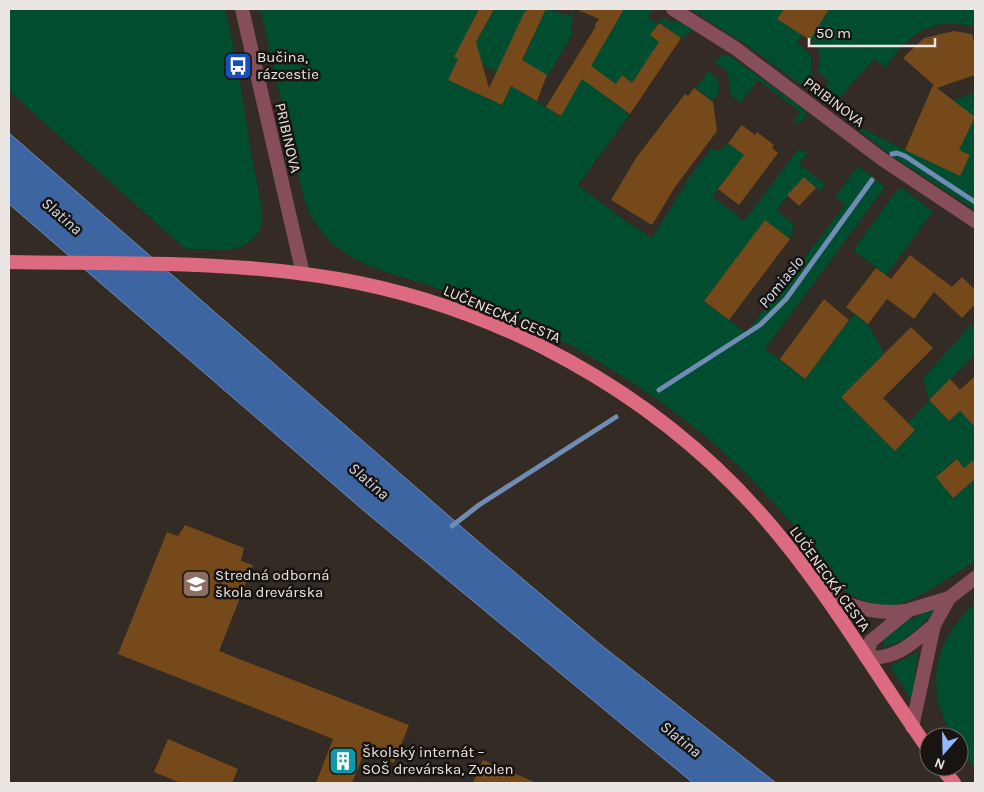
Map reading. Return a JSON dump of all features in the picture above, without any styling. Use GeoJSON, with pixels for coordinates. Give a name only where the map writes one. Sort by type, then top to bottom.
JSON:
{"type":"FeatureCollection","features":[{"type":"Feature","properties":{"kind":"main road","name":"LUČENECKÁ CESTA"},"geometry":{"type":"LineString","coordinates":[[9,262],[198,266],[302,274],[376,287],[457,311],[524,338],[603,381],[677,434],[717,469],[778,534],[827,598],[919,736]]}},
{"type":"Feature","properties":{"kind":"street","name":"PRIBINOVA"},"geometry":{"type":"LineString","coordinates":[[242,9],[302,274]]}},
{"type":"Feature","properties":{"kind":"street","name":"PRIBINOVA"},"geometry":{"type":"LineString","coordinates":[[674,9],[735,48],[882,159],[975,221]]}},
{"type":"Feature","properties":{"kind":"street"},"geometry":{"type":"LineString","coordinates":[[827,598],[882,613],[909,610],[949,598],[975,578]]}},
{"type":"Feature","properties":{"kind":"street"},"geometry":{"type":"LineString","coordinates":[[912,727],[934,624],[949,598]]}},
{"type":"Feature","properties":{"kind":"street"},"geometry":{"type":"LineString","coordinates":[[909,610],[871,641],[866,657],[882,658],[896,653],[909,646],[934,624]]}},
{"type":"Feature","properties":{"kind":"green space"},"geometry":{"type":"Polygon","coordinates":[[[9,9],[225,9],[235,53],[229,55],[232,70],[238,69],[262,209],[262,228],[250,242],[229,250],[185,249],[9,91],[9,9]]]}},
{"type":"Feature","properties":{"kind":"green space"},"geometry":{"type":"Polygon","coordinates":[[[260,9],[478,10],[462,43],[464,45],[448,80],[502,105],[546,9],[570,16],[573,9],[571,36],[548,76],[531,66],[517,89],[560,116],[623,10],[620,9],[652,10],[648,17],[658,24],[651,35],[660,42],[632,83],[622,75],[607,98],[630,114],[578,185],[628,223],[652,238],[690,176],[711,149],[723,150],[728,143],[744,155],[712,196],[744,221],[799,148],[807,153],[799,164],[825,184],[820,191],[804,177],[776,210],[794,224],[790,239],[765,221],[704,301],[746,333],[845,205],[835,197],[858,166],[885,187],[765,349],[805,379],[854,314],[868,324],[884,353],[841,397],[895,451],[915,430],[908,423],[929,400],[948,421],[960,411],[975,427],[975,459],[965,469],[956,459],[936,477],[953,498],[975,479],[975,561],[915,598],[895,605],[870,603],[855,597],[836,582],[793,525],[743,470],[667,406],[580,351],[530,325],[466,298],[371,266],[340,250],[327,238],[315,222],[305,203],[260,9]]]}},
{"type":"Feature","properties":{"kind":"green space"},"geometry":{"type":"Polygon","coordinates":[[[494,9],[528,9],[497,72],[476,61],[473,48],[494,9]]]}},
{"type":"Feature","properties":{"kind":"green space"},"geometry":{"type":"Polygon","coordinates":[[[690,9],[784,9],[777,20],[802,33],[797,42],[811,56],[812,82],[806,89],[748,46],[690,9]]]}},
{"type":"Feature","properties":{"kind":"green space"},"geometry":{"type":"Polygon","coordinates":[[[822,9],[828,11],[829,9],[975,9],[975,27],[945,24],[923,30],[904,45],[885,67],[874,59],[833,105],[820,94],[829,82],[817,71],[820,54],[810,40],[813,22],[822,9]]]}},
{"type":"Feature","properties":{"kind":"green space"},"geometry":{"type":"Polygon","coordinates":[[[663,17],[673,23],[675,20],[694,30],[681,38],[659,22],[663,17]]]}},
{"type":"Feature","properties":{"kind":"green space"},"geometry":{"type":"Polygon","coordinates":[[[721,55],[730,56],[806,111],[804,120],[797,123],[793,122],[800,112],[758,80],[740,103],[731,96],[728,72],[714,62],[721,55]]]}},
{"type":"Feature","properties":{"kind":"green space"},"geometry":{"type":"Polygon","coordinates":[[[708,71],[718,78],[719,92],[713,101],[696,88],[708,71]]]}},
{"type":"Feature","properties":{"kind":"green space"},"geometry":{"type":"Polygon","coordinates":[[[975,92],[975,210],[893,157],[840,115],[859,127],[905,150],[962,108],[953,101],[975,92]],[[971,124],[949,170],[960,176],[970,155],[959,150],[971,124]]]}},
{"type":"Feature","properties":{"kind":"green space"},"geometry":{"type":"Polygon","coordinates":[[[902,188],[933,211],[886,275],[853,250],[897,190],[902,188]]]}},
{"type":"Feature","properties":{"kind":"green space"},"geometry":{"type":"Polygon","coordinates":[[[971,325],[975,325],[975,354],[929,400],[923,378],[971,325]]]}},
{"type":"Feature","properties":{"kind":"green space"},"geometry":{"type":"Polygon","coordinates":[[[975,603],[975,769],[969,760],[969,727],[948,727],[938,701],[936,683],[937,666],[942,650],[961,618],[975,603]]]}},
{"type":"Feature","properties":{"kind":"green space"},"geometry":{"type":"Polygon","coordinates":[[[934,608],[936,610],[904,639],[890,645],[883,645],[884,638],[900,625],[934,608]]]}},
{"type":"Feature","properties":{"kind":"green space"},"geometry":{"type":"Polygon","coordinates":[[[918,652],[915,671],[915,700],[912,701],[890,666],[918,652]]]}},
{"type":"Feature","properties":{"kind":"water","name":"Slatina"},"geometry":{"type":"Polygon","coordinates":[[[9,133],[480,543],[601,645],[776,783],[693,783],[363,510],[9,204],[9,133]]]}},
{"type":"Feature","properties":{"kind":"building"},"geometry":{"type":"Polygon","coordinates":[[[479,9],[494,9],[476,42],[489,88],[524,13],[528,9],[546,9],[522,60],[547,75],[537,101],[511,86],[502,105],[448,80],[458,59],[454,57],[479,9]]]}},
{"type":"Feature","properties":{"kind":"building"},"geometry":{"type":"Polygon","coordinates":[[[576,9],[624,9],[591,66],[616,84],[622,75],[632,83],[659,42],[650,35],[659,23],[681,38],[630,114],[582,79],[561,116],[546,107],[599,19],[576,9]]]}},
{"type":"Feature","properties":{"kind":"building"},"geometry":{"type":"Polygon","coordinates":[[[784,9],[829,9],[810,40],[777,19],[784,9]]]}},
{"type":"Feature","properties":{"kind":"building"},"geometry":{"type":"Polygon","coordinates":[[[954,31],[972,34],[975,46],[975,75],[937,88],[975,117],[959,150],[970,155],[960,176],[905,150],[933,85],[935,86],[903,58],[924,38],[954,31]]]}},
{"type":"Feature","properties":{"kind":"building"},"geometry":{"type":"Polygon","coordinates":[[[694,88],[713,102],[717,131],[675,187],[652,225],[611,200],[636,158],[685,94],[688,96],[694,88]]]}},
{"type":"Feature","properties":{"kind":"building"},"geometry":{"type":"Polygon","coordinates":[[[742,125],[755,135],[757,132],[774,145],[772,148],[778,153],[739,205],[718,189],[744,155],[728,143],[742,125]]]}},
{"type":"Feature","properties":{"kind":"building"},"geometry":{"type":"Polygon","coordinates":[[[804,177],[816,188],[799,206],[787,195],[804,177]]]}},
{"type":"Feature","properties":{"kind":"building"},"geometry":{"type":"Polygon","coordinates":[[[765,220],[790,239],[729,320],[704,301],[765,220]]]}},
{"type":"Feature","properties":{"kind":"building"},"geometry":{"type":"Polygon","coordinates":[[[910,255],[952,287],[962,277],[975,290],[975,304],[962,318],[934,292],[914,319],[887,299],[868,324],[846,307],[876,268],[891,279],[910,255]]]}},
{"type":"Feature","properties":{"kind":"building"},"geometry":{"type":"Polygon","coordinates":[[[824,299],[849,320],[805,379],[780,359],[824,299]]]}},
{"type":"Feature","properties":{"kind":"building"},"geometry":{"type":"Polygon","coordinates":[[[911,327],[933,348],[883,398],[915,430],[895,451],[841,397],[911,327]]]}},
{"type":"Feature","properties":{"kind":"building"},"geometry":{"type":"Polygon","coordinates":[[[975,376],[975,427],[960,411],[949,421],[929,400],[950,379],[960,390],[975,376]]]}},
{"type":"Feature","properties":{"kind":"building"},"geometry":{"type":"Polygon","coordinates":[[[957,459],[964,468],[975,459],[975,479],[953,498],[936,477],[957,459]]]}},
{"type":"Feature","properties":{"kind":"building"},"geometry":{"type":"Polygon","coordinates":[[[185,525],[244,548],[241,561],[253,565],[219,651],[409,725],[394,763],[365,751],[352,783],[316,783],[333,739],[118,654],[167,532],[178,536],[185,525]]]}},
{"type":"Feature","properties":{"kind":"building"},"geometry":{"type":"Polygon","coordinates":[[[168,739],[238,769],[232,783],[181,783],[154,772],[168,739]]]}},
{"type":"Feature","properties":{"kind":"building"},"geometry":{"type":"Polygon","coordinates":[[[483,760],[537,783],[473,783],[483,760]]]}},
{"type":"Feature","properties":{"kind":"waterway","name":"Pomiaslo"},"geometry":{"type":"LineString","coordinates":[[892,154],[897,153],[905,156],[975,202]]}},
{"type":"Feature","properties":{"kind":"waterway","name":"Pomiaslo"},"geometry":{"type":"LineString","coordinates":[[659,390],[760,325],[786,299],[872,180]]}},
{"type":"Feature","properties":{"kind":"waterway","name":"Pomiaslo"},"geometry":{"type":"LineString","coordinates":[[452,526],[479,505],[616,417]]}},
{"type":"Feature","properties":{"kind":"place","name":"Bučina, rázcestie"},"geometry":{"type":"Point","coordinates":[238,66]}},
{"type":"Feature","properties":{"kind":"place","name":"Stredná odborná škola drevárska"},"geometry":{"type":"Point","coordinates":[196,584]}},
{"type":"Feature","properties":{"kind":"place","name":"Školský internát – SOŠ drevárska, Zvolen"},"geometry":{"type":"Point","coordinates":[343,761]}}]}
